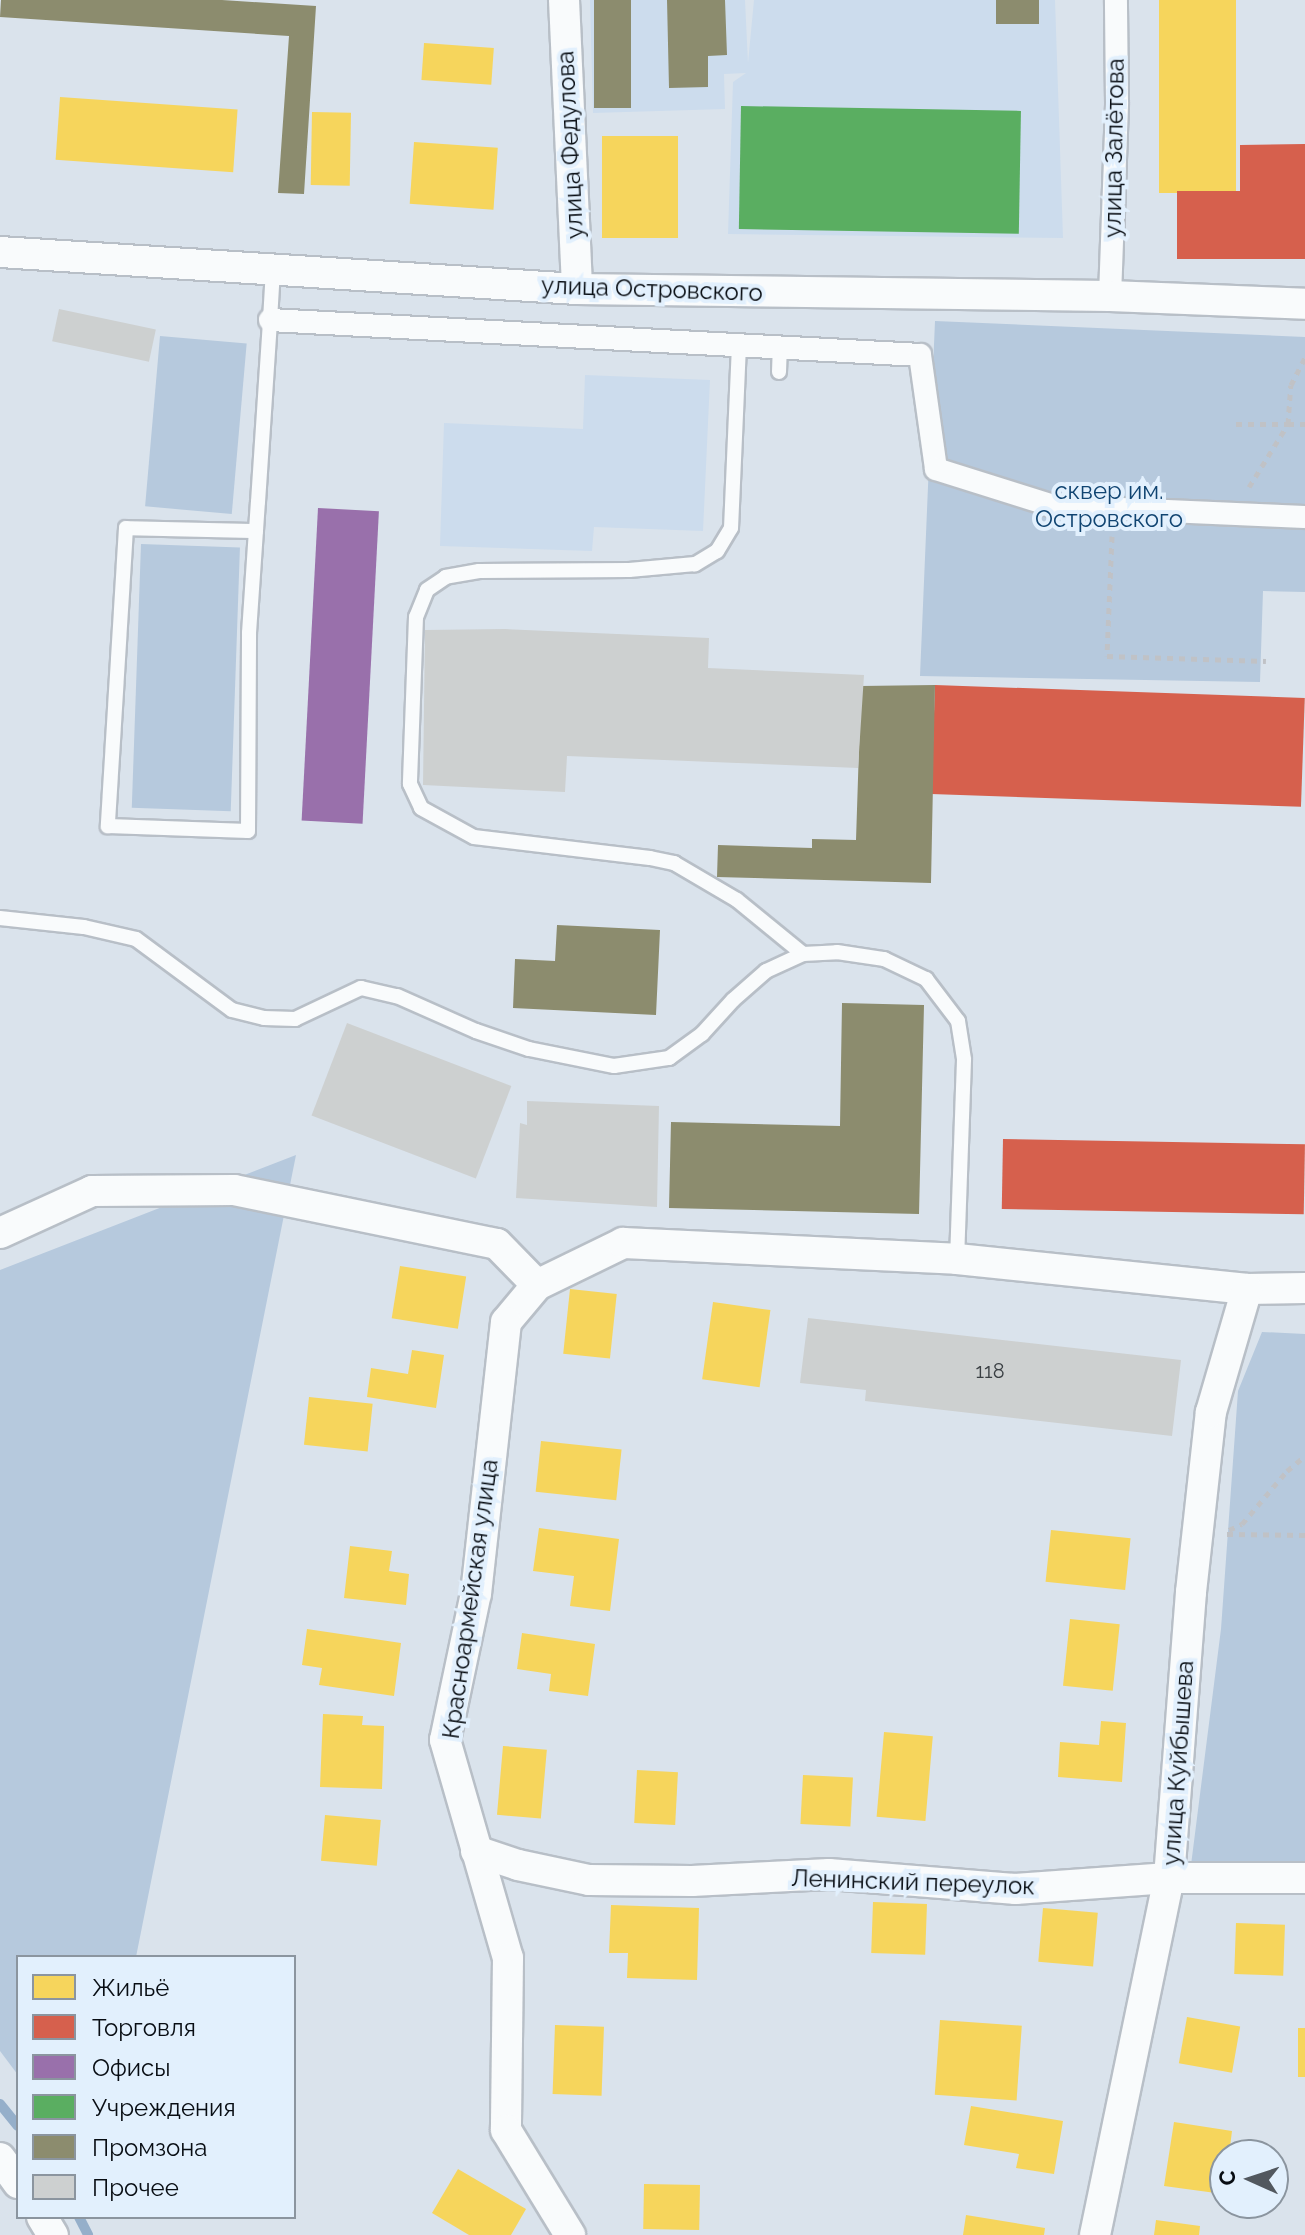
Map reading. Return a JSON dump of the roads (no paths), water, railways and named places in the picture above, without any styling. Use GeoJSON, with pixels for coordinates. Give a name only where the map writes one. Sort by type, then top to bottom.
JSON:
{"type":"FeatureCollection","features":[{"type":"Feature","properties":{"kind":"street","name":"улица Федулова"},"geometry":{"type":"LineString","coordinates":[[564,0],[577,289]]}},
{"type":"Feature","properties":{"kind":"street","name":"улица Залётова"},"geometry":{"type":"LineString","coordinates":[[1110,296],[1117,102],[1116,0]]}},
{"type":"Feature","properties":{"kind":"street","name":"улица Островского"},"geometry":{"type":"LineString","coordinates":[[0,252],[577,289],[1110,296],[1305,304]]}},
{"type":"Feature","properties":{"kind":"street"},"geometry":{"type":"LineString","coordinates":[[270,320],[920,355],[936,469],[1053,506],[1305,517]]}},
{"type":"Feature","properties":{"kind":"street"},"geometry":{"type":"LineString","coordinates":[[0,1233],[92,1191],[234,1190],[497,1244],[537,1285],[623,1243],[957,1259],[1247,1289],[1305,1288]]}},
{"type":"Feature","properties":{"kind":"street","name":"Красноармейская улица"},"geometry":{"type":"LineString","coordinates":[[537,1285],[506,1322],[476,1593],[445,1740],[508,1958],[506,2130],[570,2235]]}},
{"type":"Feature","properties":{"kind":"street","name":"улица Куйбышева"},"geometry":{"type":"LineString","coordinates":[[1095,2235],[1169,1878],[1191,1592],[1211,1412],[1247,1289]]}},
{"type":"Feature","properties":{"kind":"street","name":"Ленинский переулок"},"geometry":{"type":"LineString","coordinates":[[476,1851],[518,1865],[589,1880],[692,1881],[829,1874],[1015,1889],[1169,1878],[1305,1878]]}},
{"type":"Feature","properties":{"kind":"street"},"geometry":{"type":"LineString","coordinates":[[0,2158],[16,2180]]}},
{"type":"Feature","properties":{"kind":"lane"},"geometry":{"type":"LineString","coordinates":[[256,531],[126,528],[108,826],[248,831],[249,633],[256,531],[270,320],[273,269]]}},
{"type":"Feature","properties":{"kind":"lane"},"geometry":{"type":"LineString","coordinates":[[739,345],[731,528],[717,551],[695,564],[629,570],[479,571],[446,577],[427,590],[416,617],[410,784],[421,808],[474,837],[674,863],[737,900],[803,954]]}},
{"type":"Feature","properties":{"kind":"lane"},"geometry":{"type":"LineString","coordinates":[[779,372],[780,347]]}},
{"type":"Feature","properties":{"kind":"lane"},"geometry":{"type":"LineString","coordinates":[[0,918],[84,927],[136,939],[232,1010],[264,1018],[295,1019],[361,988],[397,996],[476,1031],[529,1049],[614,1066],[669,1058],[702,1034],[733,1000],[766,971],[803,954],[837,952],[884,959],[926,979],[958,1021],[964,1060],[957,1259]]}},
{"type":"Feature","properties":{"kind":"waterway"},"geometry":{"type":"LineString","coordinates":[[0,2104],[16,2124]]}},
{"type":"Feature","properties":{"kind":"waterway"},"geometry":{"type":"LineString","coordinates":[[80,2219],[88,2235]]}},
{"type":"Feature","properties":{"kind":"park label","name":"сквер им. Островского"},"geometry":{"type":"Point","coordinates":[1109,505]}}]}
